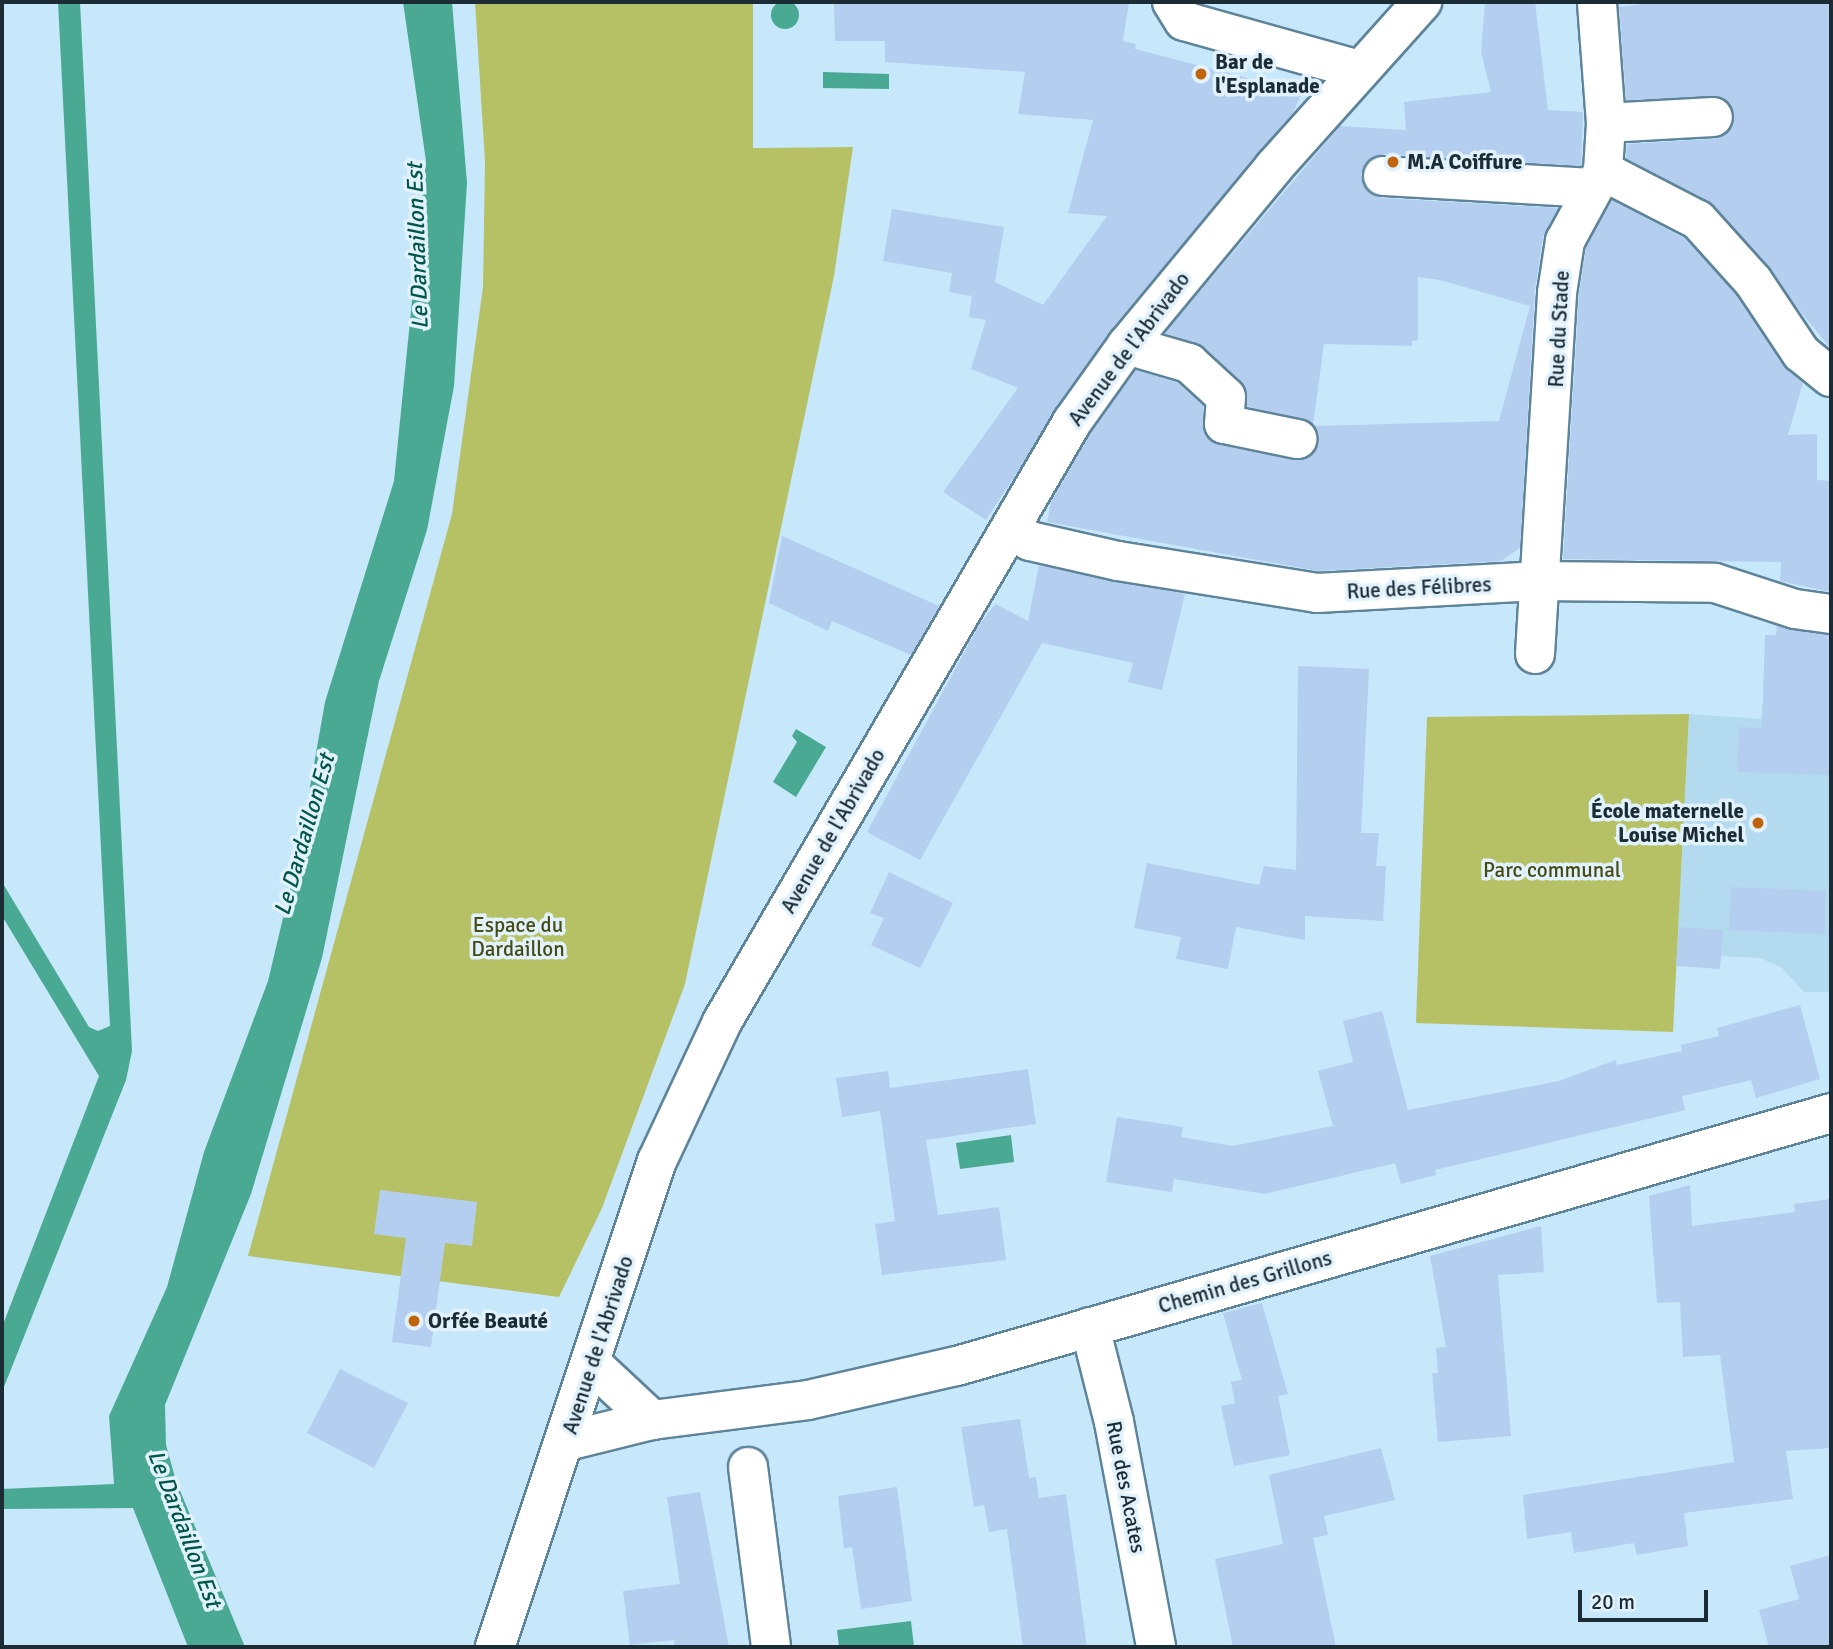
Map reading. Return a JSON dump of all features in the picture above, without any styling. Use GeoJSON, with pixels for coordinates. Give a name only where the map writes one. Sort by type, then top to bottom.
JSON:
{"type":"FeatureCollection","features":[{"type":"Feature","properties":{"kind":"street"},"geometry":{"type":"LineString","coordinates":[[1172,2],[1184,21],[1359,70]]}},
{"type":"Feature","properties":{"kind":"street","name":"Avenue de l'Abrivado"},"geometry":{"type":"LineString","coordinates":[[495,1647],[593,1365],[657,1161],[722,1022],[1072,422],[1127,345],[1330,101],[1422,2]]}},
{"type":"Feature","properties":{"kind":"street","name":"Rue du Stade"},"geometry":{"type":"LineString","coordinates":[[1535,654],[1536,581],[1545,547],[1558,293],[1565,241],[1597,179],[1606,123],[1597,2]]}},
{"type":"Feature","properties":{"kind":"street"},"geometry":{"type":"LineString","coordinates":[[1606,123],[1713,117]]}},
{"type":"Feature","properties":{"kind":"street"},"geometry":{"type":"LineString","coordinates":[[1383,176],[1597,179],[1698,220],[1753,281],[1801,353],[1831,377]]}},
{"type":"Feature","properties":{"kind":"street"},"geometry":{"type":"LineString","coordinates":[[1127,345],[1189,363],[1226,397],[1224,424],[1297,439]]}},
{"type":"Feature","properties":{"kind":"street","name":"Rue des Félibres"},"geometry":{"type":"LineString","coordinates":[[1010,528],[1030,541],[1118,561],[1317,593],[1536,581],[1715,583],[1795,609],[1831,614]]}},
{"type":"Feature","properties":{"kind":"street","name":"Chemin des Grillons"},"geometry":{"type":"LineString","coordinates":[[567,1441],[652,1420],[744,1440],[808,1400],[957,1366],[1831,1113]]}},
{"type":"Feature","properties":{"kind":"street","name":"Rue des Acates"},"geometry":{"type":"LineString","coordinates":[[1090,1327],[1117,1436],[1156,1647]]}},
{"type":"Feature","properties":{"kind":"street"},"geometry":{"type":"LineString","coordinates":[[593,1365],[652,1420]]}},
{"type":"Feature","properties":{"kind":"street"},"geometry":{"type":"LineString","coordinates":[[744,1440],[771,1647]]}},
{"type":"Feature","properties":{"kind":"shaded area","name":"École maternelle Louise Michel"},"geometry":{"type":"Polygon","coordinates":[[[1763,700],[1831,702],[1831,992],[1804,992],[1782,968],[1761,958],[1677,954],[1689,714],[1761,719],[1763,700]]]}},
{"type":"Feature","properties":{"kind":"green space","name":"Espace du Dardaillon"},"geometry":{"type":"Polygon","coordinates":[[[475,2],[753,2],[753,148],[853,147],[834,276],[685,984],[602,1208],[559,1297],[248,1256],[452,514],[483,287],[485,162],[475,2]]]}},
{"type":"Feature","properties":{"kind":"green space","name":"Parc communal"},"geometry":{"type":"Polygon","coordinates":[[[1689,714],[1673,1032],[1416,1023],[1427,717],[1689,714]]]}},
{"type":"Feature","properties":{"kind":"water"},"geometry":{"type":"Polygon","coordinates":[[[785,1],[795,5],[799,15],[795,25],[785,29],[775,25],[771,15],[775,5],[785,1]]]}},
{"type":"Feature","properties":{"kind":"water"},"geometry":{"type":"Polygon","coordinates":[[[58,2],[80,2],[132,1051],[126,1080],[2,1392],[2,1327],[99,1076],[2,916],[2,882],[89,1027],[98,1031],[110,1026],[58,2]]]}},
{"type":"Feature","properties":{"kind":"water","name":"Le Dardaillon Est"},"geometry":{"type":"Polygon","coordinates":[[[403,2],[452,2],[467,183],[454,386],[427,530],[379,681],[322,958],[251,1194],[165,1405],[166,1445],[176,1481],[245,1647],[188,1647],[133,1508],[2,1509],[2,1489],[114,1484],[109,1416],[167,1287],[204,1152],[268,981],[298,855],[325,702],[394,481],[426,161],[403,2]]]}},
{"type":"Feature","properties":{"kind":"water"},"geometry":{"type":"Polygon","coordinates":[[[823,72],[889,74],[889,89],[823,88],[823,72]]]}},
{"type":"Feature","properties":{"kind":"water"},"geometry":{"type":"Polygon","coordinates":[[[796,729],[826,747],[796,797],[773,782],[797,742],[792,736],[796,729]]]}},
{"type":"Feature","properties":{"kind":"water"},"geometry":{"type":"Polygon","coordinates":[[[1011,1135],[1014,1162],[960,1169],[956,1143],[1011,1135]]]}},
{"type":"Feature","properties":{"kind":"water"},"geometry":{"type":"Polygon","coordinates":[[[911,1621],[914,1647],[839,1647],[837,1630],[911,1621]]]}},
{"type":"Feature","properties":{"kind":"building"},"geometry":{"type":"Polygon","coordinates":[[[834,2],[1129,2],[1123,41],[1136,44],[1135,49],[1302,92],[1293,113],[1109,332],[986,520],[943,492],[1018,388],[971,369],[986,320],[969,317],[972,296],[949,292],[952,273],[883,261],[892,209],[1004,227],[995,282],[1043,305],[1107,216],[1068,213],[1093,120],[1018,114],[1025,72],[885,62],[885,41],[835,41],[834,2]]]}},
{"type":"Feature","properties":{"kind":"building"},"geometry":{"type":"Polygon","coordinates":[[[1485,2],[1535,2],[1548,110],[1583,112],[1581,166],[1384,154],[1365,163],[1361,175],[1370,194],[1382,198],[1558,208],[1543,237],[1535,290],[1520,548],[1501,561],[1318,571],[1047,522],[1051,502],[1090,434],[1136,370],[1178,383],[1203,406],[1204,432],[1211,441],[1293,460],[1314,453],[1318,443],[1314,426],[1499,421],[1530,306],[1440,280],[1418,277],[1418,340],[1412,341],[1412,346],[1324,344],[1313,425],[1247,406],[1241,381],[1204,347],[1165,333],[1340,126],[1406,130],[1404,102],[1491,92],[1481,52],[1485,2]]]}},
{"type":"Feature","properties":{"kind":"building"},"geometry":{"type":"Polygon","coordinates":[[[1661,2],[1831,2],[1831,349],[1714,205],[1626,158],[1627,144],[1714,139],[1733,126],[1732,106],[1722,97],[1626,100],[1619,7],[1661,2]]]}},
{"type":"Feature","properties":{"kind":"building"},"geometry":{"type":"Polygon","coordinates":[[[1612,200],[1684,238],[1736,294],[1783,365],[1803,383],[1788,435],[1817,434],[1817,480],[1831,481],[1831,592],[1780,581],[1781,562],[1563,559],[1579,295],[1586,248],[1612,200]]]}},
{"type":"Feature","properties":{"kind":"building"},"geometry":{"type":"Polygon","coordinates":[[[782,536],[939,606],[911,655],[832,621],[828,631],[769,603],[782,536]]]}},
{"type":"Feature","properties":{"kind":"building"},"geometry":{"type":"Polygon","coordinates":[[[1039,565],[1185,594],[1162,690],[1128,682],[1133,663],[1042,643],[920,860],[867,832],[979,625],[995,604],[1028,621],[1039,565]]]}},
{"type":"Feature","properties":{"kind":"building"},"geometry":{"type":"Polygon","coordinates":[[[1777,626],[1831,635],[1831,775],[1737,772],[1739,727],[1762,728],[1765,635],[1776,635],[1777,626]]]}},
{"type":"Feature","properties":{"kind":"building"},"geometry":{"type":"Polygon","coordinates":[[[1298,666],[1369,669],[1361,833],[1379,833],[1376,866],[1386,866],[1383,921],[1305,916],[1305,940],[1236,927],[1228,969],[1176,959],[1181,937],[1134,928],[1147,863],[1259,885],[1264,866],[1296,870],[1298,666]]]}},
{"type":"Feature","properties":{"kind":"building"},"geometry":{"type":"Polygon","coordinates":[[[889,872],[953,903],[920,968],[871,945],[884,918],[870,913],[889,872]]]}},
{"type":"Feature","properties":{"kind":"building"},"geometry":{"type":"Polygon","coordinates":[[[1731,887],[1826,891],[1824,934],[1729,930],[1731,887]]]}},
{"type":"Feature","properties":{"kind":"building"},"geometry":{"type":"Polygon","coordinates":[[[1679,927],[1723,930],[1720,969],[1676,966],[1679,927]]]}},
{"type":"Feature","properties":{"kind":"building"},"geometry":{"type":"Polygon","coordinates":[[[1800,1005],[1820,1079],[1756,1098],[1751,1080],[1682,1096],[1685,1110],[1435,1170],[1436,1175],[1401,1184],[1395,1163],[1265,1194],[1174,1179],[1172,1192],[1106,1182],[1117,1117],[1183,1127],[1181,1137],[1233,1146],[1333,1126],[1318,1071],[1353,1062],[1343,1021],[1382,1011],[1408,1110],[1559,1081],[1616,1060],[1617,1065],[1682,1051],[1681,1045],[1719,1036],[1717,1028],[1800,1005]]]}},
{"type":"Feature","properties":{"kind":"building"},"geometry":{"type":"Polygon","coordinates":[[[1028,1069],[1036,1124],[926,1140],[938,1215],[999,1207],[1006,1260],[882,1275],[875,1224],[895,1221],[880,1111],[842,1117],[836,1078],[888,1071],[890,1088],[1028,1069]]]}},
{"type":"Feature","properties":{"kind":"building"},"geometry":{"type":"Polygon","coordinates":[[[1690,1185],[1692,1226],[1795,1212],[1794,1204],[1831,1199],[1831,1448],[1786,1451],[1793,1499],[1684,1513],[1688,1546],[1637,1555],[1634,1543],[1574,1553],[1571,1532],[1527,1539],[1523,1495],[1734,1462],[1720,1355],[1683,1357],[1680,1302],[1657,1303],[1649,1196],[1690,1185]]]}},
{"type":"Feature","properties":{"kind":"building"},"geometry":{"type":"Polygon","coordinates":[[[380,1190],[477,1202],[472,1246],[445,1243],[431,1347],[392,1342],[406,1238],[374,1234],[380,1190]]]}},
{"type":"Feature","properties":{"kind":"building"},"geometry":{"type":"Polygon","coordinates":[[[1541,1226],[1544,1272],[1498,1275],[1511,1436],[1438,1442],[1432,1373],[1438,1373],[1436,1348],[1446,1347],[1430,1256],[1541,1226]]]}},
{"type":"Feature","properties":{"kind":"building"},"geometry":{"type":"Polygon","coordinates":[[[1262,1303],[1288,1394],[1278,1396],[1290,1455],[1234,1466],[1221,1406],[1235,1403],[1231,1382],[1242,1380],[1223,1313],[1262,1303]]]}},
{"type":"Feature","properties":{"kind":"building"},"geometry":{"type":"Polygon","coordinates":[[[340,1369],[408,1403],[374,1468],[307,1433],[340,1369]]]}},
{"type":"Feature","properties":{"kind":"building"},"geometry":{"type":"Polygon","coordinates":[[[1020,1419],[1029,1478],[1036,1477],[1039,1498],[1066,1494],[1087,1647],[1023,1647],[1007,1529],[989,1532],[984,1505],[974,1507],[961,1427],[1020,1419]]]}},
{"type":"Feature","properties":{"kind":"building"},"geometry":{"type":"Polygon","coordinates":[[[1381,1448],[1395,1500],[1324,1516],[1328,1535],[1313,1538],[1336,1647],[1233,1647],[1215,1559],[1283,1544],[1269,1475],[1381,1448]]]}},
{"type":"Feature","properties":{"kind":"building"},"geometry":{"type":"Polygon","coordinates":[[[897,1487],[912,1601],[861,1609],[852,1547],[844,1549],[838,1496],[897,1487]]]}},
{"type":"Feature","properties":{"kind":"building"},"geometry":{"type":"Polygon","coordinates":[[[700,1492],[729,1647],[675,1647],[674,1640],[630,1645],[623,1591],[680,1584],[667,1497],[700,1492]]]}},
{"type":"Feature","properties":{"kind":"building"},"geometry":{"type":"Polygon","coordinates":[[[1831,1555],[1831,1647],[1769,1647],[1759,1610],[1799,1599],[1790,1566],[1831,1555]]]}},
{"type":"Feature","properties":{"kind":"place","name":"Bar de l'Esplanade"},"geometry":{"type":"Point","coordinates":[1201,74]}},
{"type":"Feature","properties":{"kind":"place","name":"M.A Coiffure"},"geometry":{"type":"Point","coordinates":[1393,162]}},
{"type":"Feature","properties":{"kind":"place","name":"École maternelle Louise Michel"},"geometry":{"type":"Point","coordinates":[1758,823]}},
{"type":"Feature","properties":{"kind":"place","name":"Orfée Beauté"},"geometry":{"type":"Point","coordinates":[414,1321]}}]}
